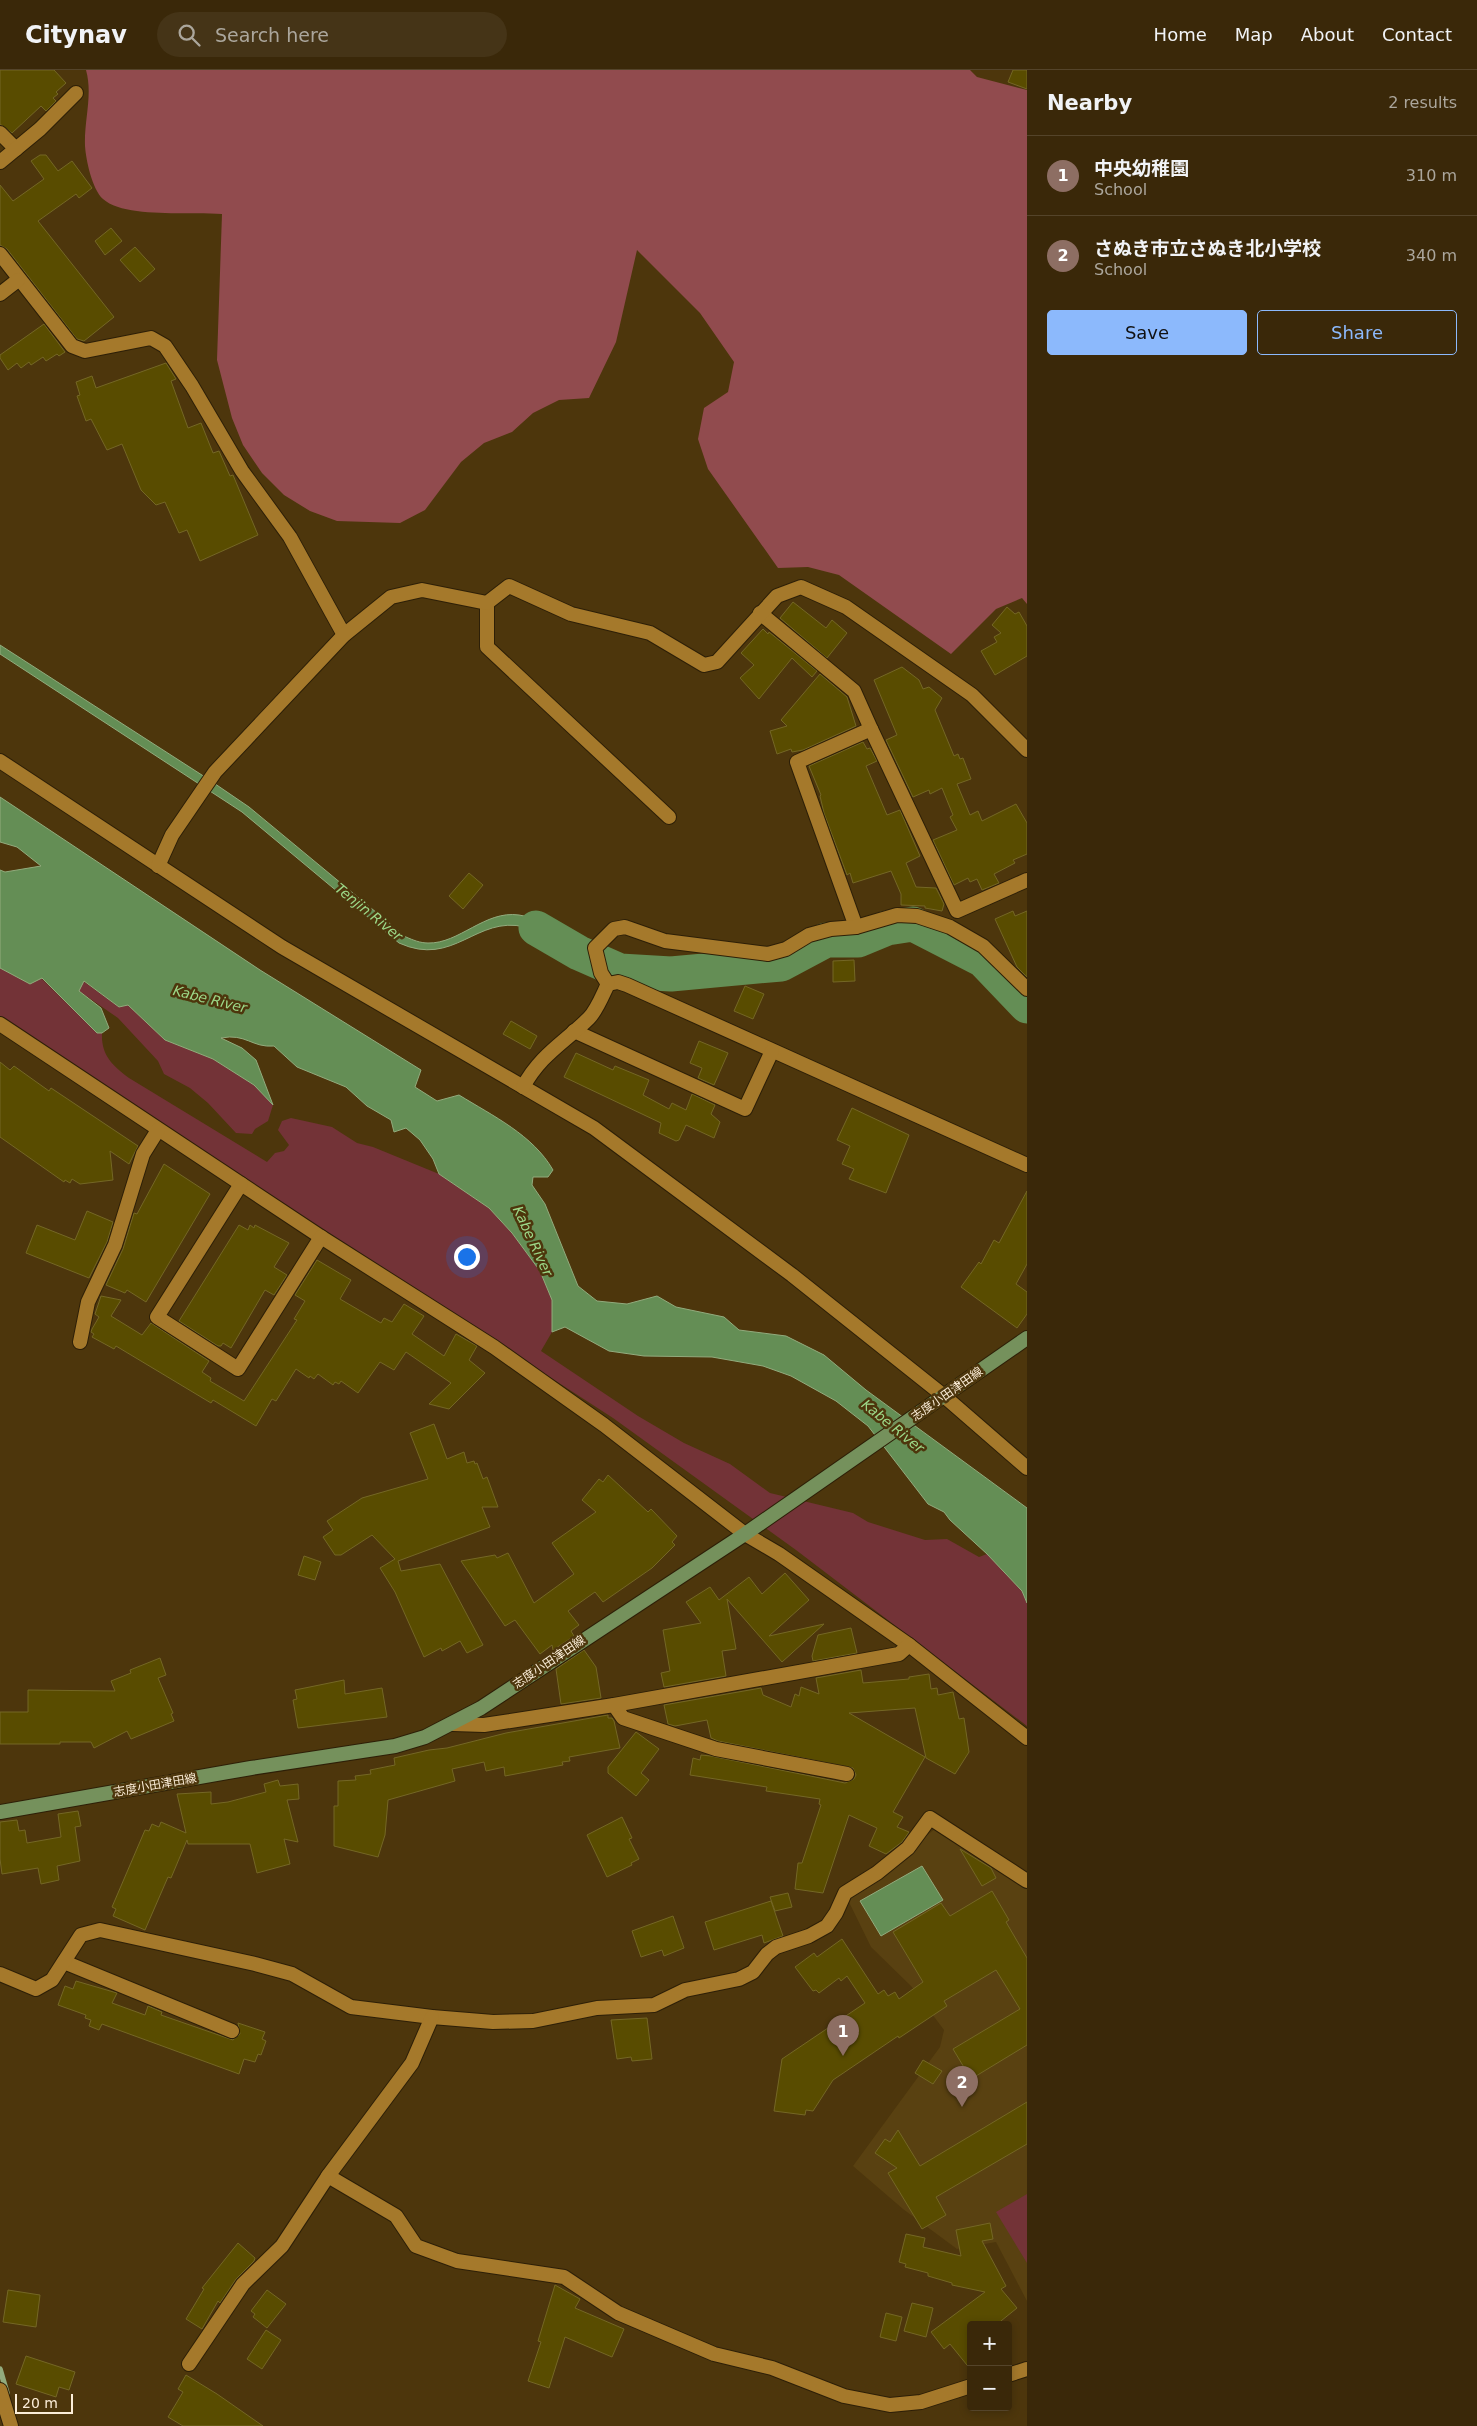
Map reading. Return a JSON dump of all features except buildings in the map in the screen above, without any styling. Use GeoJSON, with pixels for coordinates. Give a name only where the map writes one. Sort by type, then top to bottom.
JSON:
{"type":"FeatureCollection","features":[{"type":"Feature","properties":{"kind":"main road","name":"志度小田津田線"},"geometry":{"type":"LineString","coordinates":[[0,1812],[250,1768],[395,1746],[425,1737],[481,1708],[750,1531],[1027,1338]]}},
{"type":"Feature","properties":{"kind":"street"},"geometry":{"type":"LineString","coordinates":[[0,162],[40,129],[76,93]]}},
{"type":"Feature","properties":{"kind":"street"},"geometry":{"type":"LineString","coordinates":[[0,133],[16,150]]}},
{"type":"Feature","properties":{"kind":"street"},"geometry":{"type":"LineString","coordinates":[[0,254],[18,280],[72,346],[84,351],[152,338],[165,346],[192,386],[242,471],[290,536],[344,635]]}},
{"type":"Feature","properties":{"kind":"street"},"geometry":{"type":"LineString","coordinates":[[0,294],[18,280]]}},
{"type":"Feature","properties":{"kind":"street"},"geometry":{"type":"LineString","coordinates":[[158,866],[172,835],[202,788],[344,635],[391,597],[422,590],[487,603],[509,586],[571,614],[650,633],[704,665],[717,662],[777,596],[802,587],[846,607],[972,695],[1027,750]]}},
{"type":"Feature","properties":{"kind":"street"},"geometry":{"type":"LineString","coordinates":[[487,603],[487,646],[669,817]]}},
{"type":"Feature","properties":{"kind":"street"},"geometry":{"type":"LineString","coordinates":[[760,613],[854,691],[957,911]]}},
{"type":"Feature","properties":{"kind":"street"},"geometry":{"type":"LineString","coordinates":[[856,927],[797,762],[871,728]]}},
{"type":"Feature","properties":{"kind":"street"},"geometry":{"type":"LineString","coordinates":[[0,761],[282,947],[594,1128],[668,1181],[792,1275],[944,1396],[1027,1468]]}},
{"type":"Feature","properties":{"kind":"street"},"geometry":{"type":"LineString","coordinates":[[950,927],[957,911],[1027,880]]}},
{"type":"Feature","properties":{"kind":"street"},"geometry":{"type":"LineString","coordinates":[[523,1087],[532,1071],[556,1045],[591,1016],[604,985],[595,948],[614,929],[625,927],[665,940],[768,954],[786,949],[809,935],[831,929],[856,927],[896,915],[917,916],[950,927],[983,946],[1027,989]]}},
{"type":"Feature","properties":{"kind":"street"},"geometry":{"type":"LineString","coordinates":[[604,985],[618,982],[627,985],[769,1058],[1027,1165]]}},
{"type":"Feature","properties":{"kind":"street"},"geometry":{"type":"LineString","coordinates":[[0,1024],[321,1237],[494,1347],[750,1531],[778,1554],[909,1645],[1027,1738]]}},
{"type":"Feature","properties":{"kind":"street"},"geometry":{"type":"LineString","coordinates":[[574,1031],[745,1109],[769,1058]]}},
{"type":"Feature","properties":{"kind":"street"},"geometry":{"type":"LineString","coordinates":[[80,1342],[88,1302],[115,1245],[143,1154],[158,1130]]}},
{"type":"Feature","properties":{"kind":"street"},"geometry":{"type":"LineString","coordinates":[[241,1184],[157,1317],[238,1369],[321,1237]]}},
{"type":"Feature","properties":{"kind":"street"},"geometry":{"type":"LineString","coordinates":[[453,1724],[484,1725],[614,1705],[899,1654],[909,1645]]}},
{"type":"Feature","properties":{"kind":"street"},"geometry":{"type":"LineString","coordinates":[[614,1705],[623,1718],[706,1746],[847,1774]]}},
{"type":"Feature","properties":{"kind":"street"},"geometry":{"type":"LineString","coordinates":[[0,1974],[36,1989],[52,1980],[81,1935],[100,1930],[292,1974],[351,2007],[493,2022],[533,2021],[597,2008],[654,2005],[685,1990],[739,1978],[753,1972],[767,1954],[776,1947],[809,1936],[827,1926],[836,1913],[845,1893],[877,1873],[908,1848],[930,1818],[1027,1880]]}},
{"type":"Feature","properties":{"kind":"street"},"geometry":{"type":"LineString","coordinates":[[64,1962],[232,2031]]}},
{"type":"Feature","properties":{"kind":"street"},"geometry":{"type":"LineString","coordinates":[[189,2364],[243,2284],[282,2246],[328,2176],[412,2063],[432,2017]]}},
{"type":"Feature","properties":{"kind":"street"},"geometry":{"type":"LineString","coordinates":[[328,2176],[396,2216],[416,2246],[457,2261],[564,2277],[618,2313],[714,2354],[772,2368],[844,2396],[890,2405],[921,2402],[967,2387]]}},
{"type":"Feature","properties":{"kind":"street"},"geometry":{"type":"LineString","coordinates":[[1012,2374],[1027,2369]]}},
{"type":"Feature","properties":{"kind":"street"},"geometry":{"type":"LineString","coordinates":[[0,2390],[11,2426]]}},
{"type":"Feature","properties":{"kind":"shaded area"},"geometry":{"type":"Polygon","coordinates":[[[86,70],[970,70],[977,77],[1027,90],[1027,604],[1022,598],[996,609],[951,654],[839,575],[808,567],[778,568],[708,469],[698,439],[704,408],[728,392],[734,362],[700,313],[637,250],[616,342],[589,398],[559,400],[533,413],[512,432],[484,443],[461,462],[425,510],[400,523],[337,521],[310,511],[284,495],[262,473],[243,445],[232,418],[217,360],[222,214],[142,212],[113,205],[103,199],[93,182],[85,146],[89,89],[86,70]]]}},
{"type":"Feature","properties":{"kind":"shaded area"},"geometry":{"type":"Polygon","coordinates":[[[0,968],[30,984],[41,978],[97,1033],[102,1033],[103,1047],[109,1059],[129,1078],[267,1162],[275,1153],[284,1151],[289,1145],[278,1130],[282,1121],[291,1118],[332,1127],[357,1143],[373,1147],[439,1174],[489,1208],[512,1233],[540,1271],[552,1300],[552,1332],[541,1351],[638,1416],[684,1443],[730,1464],[770,1493],[853,1513],[868,1522],[925,1540],[947,1539],[979,1557],[987,1554],[1022,1591],[1027,1603],[1027,1726],[796,1550],[613,1418],[252,1184],[0,1016],[0,968]]]}},
{"type":"Feature","properties":{"kind":"shaded area"},"geometry":{"type":"Polygon","coordinates":[[[83,981],[119,1007],[128,1005],[165,1040],[213,1059],[254,1085],[273,1105],[268,1121],[255,1129],[252,1134],[236,1133],[208,1103],[190,1088],[164,1074],[158,1061],[118,1018],[79,991],[83,981]]]}},
{"type":"Feature","properties":{"kind":"shaded area"},"geometry":{"type":"Polygon","coordinates":[[[935,1829],[1027,1888],[1027,2301],[996,2242],[957,2249],[903,2209],[853,2166],[940,2047],[944,2030],[911,1986],[871,1947],[847,1898],[935,1829]]]}},
{"type":"Feature","properties":{"kind":"shaded area"},"geometry":{"type":"Polygon","coordinates":[[[1027,2194],[1027,2263],[996,2212],[1027,2194]]]}},
{"type":"Feature","properties":{"kind":"water"},"geometry":{"type":"Polygon","coordinates":[[[0,645],[249,807],[406,937],[428,943],[439,942],[495,917],[519,915],[536,919],[582,945],[576,956],[531,929],[508,925],[492,928],[450,946],[435,949],[418,949],[399,943],[242,812],[0,654],[0,645]]]}},
{"type":"Feature","properties":{"kind":"water","name":"Kabe River"},"geometry":{"type":"Polygon","coordinates":[[[0,797],[260,970],[421,1070],[415,1087],[437,1101],[459,1095],[511,1127],[535,1146],[553,1170],[548,1177],[533,1177],[532,1185],[545,1204],[578,1286],[597,1301],[627,1304],[657,1296],[676,1307],[724,1317],[739,1330],[786,1336],[824,1355],[866,1390],[1027,1508],[1027,1603],[1022,1591],[987,1554],[950,1520],[944,1512],[928,1504],[868,1426],[836,1401],[791,1376],[763,1366],[712,1357],[644,1356],[609,1351],[565,1327],[552,1332],[552,1300],[540,1271],[512,1233],[489,1208],[439,1174],[433,1159],[420,1140],[406,1128],[394,1132],[391,1120],[367,1106],[346,1087],[297,1067],[274,1046],[260,1045],[237,1037],[221,1038],[242,1048],[256,1060],[273,1105],[254,1085],[213,1059],[165,1040],[128,1005],[119,1007],[84,981],[79,991],[101,1008],[109,1028],[102,1033],[97,1033],[42,978],[30,984],[0,968],[0,870],[5,872],[41,866],[17,847],[0,842],[0,797]]]}},
{"type":"Feature","properties":{"kind":"water"},"geometry":{"type":"Polygon","coordinates":[[[922,1866],[943,1900],[881,1936],[860,1901],[922,1866]]]}},
{"type":"Feature","properties":{"kind":"waterway","name":"Tenjin River"},"geometry":{"type":"LineString","coordinates":[[536,928],[579,953],[620,971],[671,974],[781,964],[826,940],[858,940],[887,928],[913,924],[983,960],[1027,1006]]}},
{"type":"Feature","properties":{"kind":"waterway"},"geometry":{"type":"LineString","coordinates":[[0,2369],[7,2393]]}},
{"type":"Feature","properties":{"kind":"place","name":"中央幼稚園"},"geometry":{"type":"Point","coordinates":[843,2056]}},
{"type":"Feature","properties":{"kind":"place","name":"さぬき市立さぬき北小学校"},"geometry":{"type":"Point","coordinates":[962,2107]}}]}
